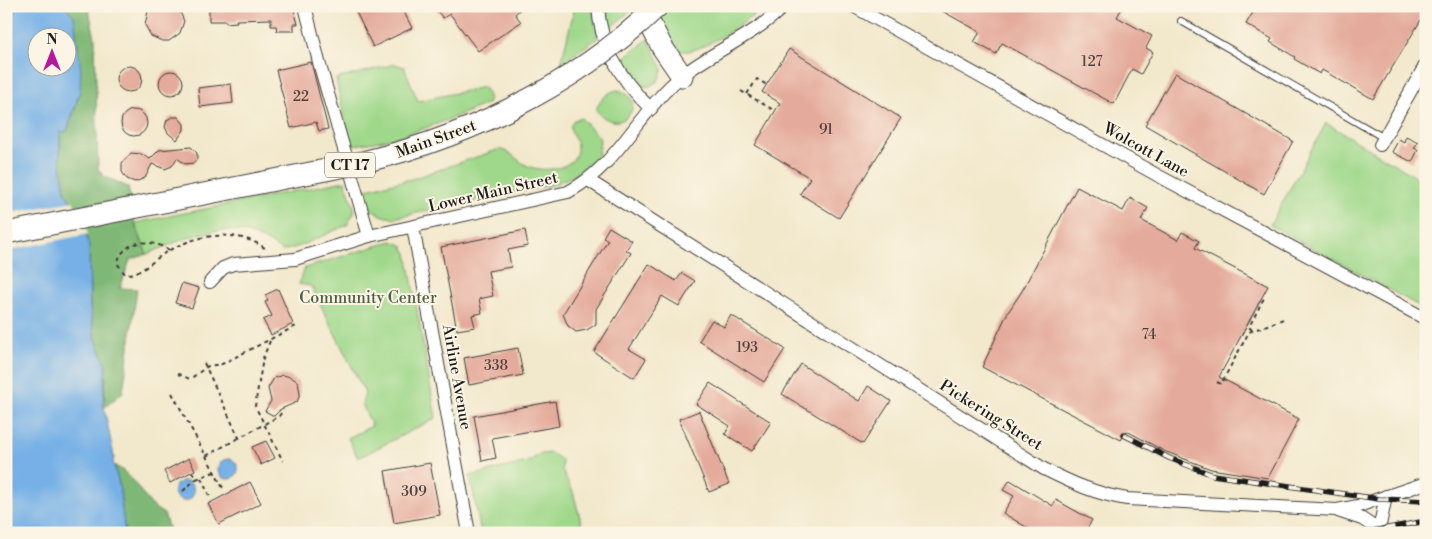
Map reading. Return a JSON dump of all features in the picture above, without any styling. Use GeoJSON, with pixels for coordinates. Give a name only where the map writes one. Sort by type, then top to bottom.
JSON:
{"type":"FeatureCollection","features":[{"type":"Feature","properties":{"kind":"highway"},"geometry":{"type":"LineString","coordinates":[[641,6],[662,47],[682,76]]}},
{"type":"Feature","properties":{"kind":"highway","name":"Main Street"},"geometry":{"type":"LineString","coordinates":[[6,233],[350,165],[427,145],[475,126],[547,89],[620,39],[658,6]]}},
{"type":"Feature","properties":{"kind":"street"},"geometry":{"type":"LineString","coordinates":[[305,6],[369,236]]}},
{"type":"Feature","properties":{"kind":"street"},"geometry":{"type":"LineString","coordinates":[[598,6],[607,46],[618,72],[632,91],[651,109]]}},
{"type":"Feature","properties":{"kind":"street","name":"Lower Main Street"},"geometry":{"type":"LineString","coordinates":[[210,282],[223,268],[233,264],[295,259],[369,236],[548,198],[568,192],[588,180],[605,165],[651,109],[682,76],[757,28],[784,6]]}},
{"type":"Feature","properties":{"kind":"street","name":"Wolcott Lane"},"geometry":{"type":"LineString","coordinates":[[853,6],[1150,171],[1426,319]]}},
{"type":"Feature","properties":{"kind":"street"},"geometry":{"type":"LineString","coordinates":[[1382,141],[1426,64]]}},
{"type":"Feature","properties":{"kind":"street","name":"Pickering Street"},"geometry":{"type":"LineString","coordinates":[[588,180],[1044,469],[1076,486],[1104,495],[1127,499],[1337,510],[1426,483]]}},
{"type":"Feature","properties":{"kind":"street","name":"Airline Avenue"},"geometry":{"type":"LineString","coordinates":[[413,227],[468,533]]}},
{"type":"Feature","properties":{"kind":"street"},"geometry":{"type":"LineString","coordinates":[[1337,510],[1362,519],[1381,531],[1386,496]]}},
{"type":"Feature","properties":{"kind":"lane"},"geometry":{"type":"LineString","coordinates":[[1181,21],[1382,141]]}},
{"type":"Feature","properties":{"kind":"path"},"geometry":{"type":"LineString","coordinates":[[747,94],[757,79],[767,85]]}},
{"type":"Feature","properties":{"kind":"path"},"geometry":{"type":"LineString","coordinates":[[741,91],[775,111]]}},
{"type":"Feature","properties":{"kind":"path"},"geometry":{"type":"LineString","coordinates":[[169,250],[159,244],[148,241],[136,243],[125,249],[117,263],[125,274],[130,274],[140,270],[169,250],[204,238],[233,235],[251,240],[265,248],[276,260]]}},
{"type":"Feature","properties":{"kind":"path"},"geometry":{"type":"LineString","coordinates":[[1252,330],[1249,327],[1265,296]]}},
{"type":"Feature","properties":{"kind":"path"},"geometry":{"type":"LineString","coordinates":[[1217,382],[1221,384],[1246,336],[1252,330],[1286,318]]}},
{"type":"Feature","properties":{"kind":"path"},"geometry":{"type":"LineString","coordinates":[[178,374],[190,379],[196,373],[206,368],[222,364],[298,325]]}},
{"type":"Feature","properties":{"kind":"path"},"geometry":{"type":"LineString","coordinates":[[271,339],[263,358],[254,406],[283,461]]}},
{"type":"Feature","properties":{"kind":"path"},"geometry":{"type":"LineString","coordinates":[[204,362],[239,438]]}},
{"type":"Feature","properties":{"kind":"path"},"geometry":{"type":"LineString","coordinates":[[172,392],[224,490]]}},
{"type":"Feature","properties":{"kind":"path"},"geometry":{"type":"LineString","coordinates":[[206,456],[280,416],[282,412],[279,410]]}},
{"type":"Feature","properties":{"kind":"path"},"geometry":{"type":"LineString","coordinates":[[192,472],[196,479]]}},
{"type":"Feature","properties":{"kind":"path"},"geometry":{"type":"LineString","coordinates":[[183,491],[196,479],[214,472]]}},
{"type":"Feature","properties":{"kind":"path"},"geometry":{"type":"LineString","coordinates":[[201,478],[210,497]]}},
{"type":"Feature","properties":{"kind":"green space"},"geometry":{"type":"Polygon","coordinates":[[[64,6],[88,6],[95,38],[98,169],[104,176],[128,187],[136,229],[147,254],[130,260],[120,288],[137,289],[123,392],[104,408],[106,365],[92,329],[89,245],[65,191],[60,159],[60,131],[73,115],[80,91],[78,28],[75,28],[74,16],[64,6]]]}},
{"type":"Feature","properties":{"kind":"green space"},"geometry":{"type":"Polygon","coordinates":[[[575,6],[592,6],[598,38],[561,63],[575,6]]]}},
{"type":"Feature","properties":{"kind":"green space"},"geometry":{"type":"Polygon","coordinates":[[[606,6],[634,6],[635,7],[610,28],[606,6]]]}},
{"type":"Feature","properties":{"kind":"green space"},"geometry":{"type":"Polygon","coordinates":[[[653,6],[765,6],[712,42],[700,48],[682,51],[676,48],[667,38],[653,6]]]}},
{"type":"Feature","properties":{"kind":"green space"},"geometry":{"type":"Polygon","coordinates":[[[648,39],[663,69],[658,81],[648,87],[635,83],[619,62],[648,39]]]}},
{"type":"Feature","properties":{"kind":"green space"},"geometry":{"type":"Polygon","coordinates":[[[395,64],[404,67],[418,101],[484,87],[489,103],[403,135],[385,140],[350,145],[336,79],[395,64]]]}},
{"type":"Feature","properties":{"kind":"green space"},"geometry":{"type":"Polygon","coordinates":[[[618,90],[628,95],[632,101],[632,108],[629,115],[623,120],[615,121],[605,118],[596,110],[604,97],[618,90]]]}},
{"type":"Feature","properties":{"kind":"green space"},"geometry":{"type":"Polygon","coordinates":[[[581,118],[600,138],[598,157],[575,175],[552,185],[393,218],[381,215],[373,210],[362,190],[412,179],[500,149],[533,168],[559,168],[573,160],[577,145],[570,127],[574,120],[581,118]]]}},
{"type":"Feature","properties":{"kind":"green space"},"geometry":{"type":"Polygon","coordinates":[[[1326,123],[1426,183],[1426,306],[1419,306],[1270,225],[1326,123]]]}},
{"type":"Feature","properties":{"kind":"green space"},"geometry":{"type":"Polygon","coordinates":[[[345,181],[354,207],[354,213],[347,225],[300,246],[282,251],[264,240],[247,233],[231,230],[199,235],[147,254],[135,223],[345,181]]]}},
{"type":"Feature","properties":{"kind":"green space","name":"Community Center"},"geometry":{"type":"Polygon","coordinates":[[[392,241],[402,245],[407,253],[436,418],[358,458],[348,438],[372,426],[362,404],[365,393],[311,286],[299,284],[299,282],[305,268],[392,241]]]}},
{"type":"Feature","properties":{"kind":"green space"},"geometry":{"type":"Polygon","coordinates":[[[551,453],[562,460],[562,470],[573,492],[584,533],[481,533],[470,476],[527,462],[541,454],[551,453]]]}},
{"type":"Feature","properties":{"kind":"green space"},"geometry":{"type":"Polygon","coordinates":[[[114,465],[128,476],[156,509],[164,514],[170,533],[125,533],[119,484],[114,465]]]}},
{"type":"Feature","properties":{"kind":"water"},"geometry":{"type":"Polygon","coordinates":[[[6,6],[64,6],[74,16],[76,28],[28,28],[28,78],[78,78],[78,47],[81,70],[80,91],[67,132],[60,132],[60,159],[65,191],[83,224],[89,245],[90,306],[94,334],[106,365],[103,402],[114,457],[113,462],[119,484],[125,533],[6,533],[6,6]]]}},
{"type":"Feature","properties":{"kind":"water"},"geometry":{"type":"Polygon","coordinates":[[[228,459],[235,462],[238,469],[235,476],[228,479],[221,476],[218,469],[221,462],[228,459]]]}},
{"type":"Feature","properties":{"kind":"water"},"geometry":{"type":"Polygon","coordinates":[[[184,481],[191,484],[194,491],[191,498],[184,501],[177,498],[174,491],[177,484],[184,481]]]}},
{"type":"Feature","properties":{"kind":"pier"},"geometry":{"type":"Polygon","coordinates":[[[73,201],[85,223],[88,234],[6,251],[6,214],[73,201]]]}},
{"type":"Feature","properties":{"kind":"building"},"geometry":{"type":"Polygon","coordinates":[[[149,6],[176,6],[184,21],[180,33],[169,41],[162,41],[151,36],[145,25],[149,6]]]}},
{"type":"Feature","properties":{"kind":"building"},"geometry":{"type":"Polygon","coordinates":[[[209,6],[293,6],[298,24],[294,24],[294,31],[277,31],[276,26],[271,26],[271,19],[236,20],[237,22],[226,23],[226,21],[209,21],[209,6]]]}},
{"type":"Feature","properties":{"kind":"building"},"geometry":{"type":"Polygon","coordinates":[[[353,6],[401,6],[412,28],[373,47],[353,6]]]}},
{"type":"Feature","properties":{"kind":"building"},"geometry":{"type":"Polygon","coordinates":[[[433,6],[524,6],[515,14],[521,22],[478,51],[450,14],[443,18],[433,6]]]}},
{"type":"Feature","properties":{"kind":"building"},"geometry":{"type":"Polygon","coordinates":[[[933,6],[1123,6],[1117,17],[1152,36],[1146,48],[1153,52],[1141,74],[1132,69],[1114,104],[1002,43],[996,54],[974,42],[980,32],[933,6]]]}},
{"type":"Feature","properties":{"kind":"building"},"geometry":{"type":"Polygon","coordinates":[[[1257,6],[1409,6],[1424,15],[1373,99],[1322,70],[1320,74],[1294,59],[1295,57],[1270,42],[1272,39],[1246,24],[1257,6]]]}},
{"type":"Feature","properties":{"kind":"building"},"geometry":{"type":"Polygon","coordinates":[[[789,49],[901,118],[839,218],[800,194],[810,178],[755,145],[780,103],[762,92],[789,49]]]}},
{"type":"Feature","properties":{"kind":"building"},"geometry":{"type":"Polygon","coordinates":[[[311,62],[328,129],[319,131],[316,122],[291,128],[276,70],[311,62]]]}},
{"type":"Feature","properties":{"kind":"building"},"geometry":{"type":"Polygon","coordinates":[[[129,66],[138,70],[142,79],[138,88],[129,92],[120,88],[116,79],[120,70],[129,66]]]}},
{"type":"Feature","properties":{"kind":"building"},"geometry":{"type":"Polygon","coordinates":[[[166,71],[176,71],[183,78],[183,88],[176,95],[166,95],[159,88],[159,78],[166,71]]]}},
{"type":"Feature","properties":{"kind":"building"},"geometry":{"type":"Polygon","coordinates":[[[1175,73],[1293,141],[1264,194],[1145,125],[1175,73]]]}},
{"type":"Feature","properties":{"kind":"building"},"geometry":{"type":"Polygon","coordinates":[[[231,84],[233,103],[200,107],[198,88],[231,84]]]}},
{"type":"Feature","properties":{"kind":"building"},"geometry":{"type":"Polygon","coordinates":[[[134,110],[143,114],[147,123],[143,132],[134,136],[125,132],[121,123],[125,114],[134,110]]]}},
{"type":"Feature","properties":{"kind":"building"},"geometry":{"type":"Polygon","coordinates":[[[172,117],[178,117],[184,124],[184,130],[177,140],[168,133],[165,127],[167,120],[172,117]]]}},
{"type":"Feature","properties":{"kind":"building"},"geometry":{"type":"Polygon","coordinates":[[[1406,136],[1418,142],[1414,148],[1418,150],[1412,162],[1392,152],[1399,139],[1404,142],[1406,136]]]}},
{"type":"Feature","properties":{"kind":"building"},"geometry":{"type":"Polygon","coordinates":[[[191,147],[197,153],[197,159],[194,163],[185,164],[177,158],[172,166],[165,169],[152,164],[145,178],[135,182],[127,179],[122,172],[122,163],[131,153],[141,154],[150,159],[159,150],[191,147]]]}},
{"type":"Feature","properties":{"kind":"building"},"geometry":{"type":"Polygon","coordinates":[[[1077,187],[1123,211],[1130,198],[1148,208],[1141,220],[1178,240],[1182,232],[1199,241],[1195,248],[1268,286],[1219,377],[1299,419],[1268,478],[1211,469],[1164,451],[1127,431],[1121,440],[982,367],[1007,314],[1022,291],[1077,187]]]}},
{"type":"Feature","properties":{"kind":"building"},"geometry":{"type":"Polygon","coordinates":[[[609,227],[632,241],[626,250],[631,253],[596,309],[596,324],[587,330],[576,332],[568,326],[563,314],[608,240],[603,237],[609,227]]]}},
{"type":"Feature","properties":{"kind":"building"},"geometry":{"type":"Polygon","coordinates":[[[525,230],[528,246],[508,250],[511,267],[488,271],[493,296],[479,299],[482,313],[472,315],[475,327],[457,330],[441,247],[525,230]]]}},
{"type":"Feature","properties":{"kind":"building"},"geometry":{"type":"Polygon","coordinates":[[[649,264],[676,281],[682,273],[695,281],[679,306],[662,296],[629,349],[646,359],[634,378],[594,352],[649,264]]]}},
{"type":"Feature","properties":{"kind":"building"},"geometry":{"type":"Polygon","coordinates":[[[182,283],[199,288],[192,308],[175,303],[182,283]]]}},
{"type":"Feature","properties":{"kind":"building"},"geometry":{"type":"Polygon","coordinates":[[[278,289],[293,324],[271,335],[263,320],[272,316],[265,302],[268,300],[265,295],[278,289]]]}},
{"type":"Feature","properties":{"kind":"building"},"geometry":{"type":"Polygon","coordinates":[[[731,315],[785,349],[764,382],[699,341],[712,320],[724,327],[731,315]]]}},
{"type":"Feature","properties":{"kind":"building"},"geometry":{"type":"Polygon","coordinates":[[[518,348],[523,375],[469,385],[464,358],[518,348]]]}},
{"type":"Feature","properties":{"kind":"building"},"geometry":{"type":"Polygon","coordinates":[[[801,364],[859,401],[868,386],[891,401],[863,444],[782,394],[801,364]]]}},
{"type":"Feature","properties":{"kind":"building"},"geometry":{"type":"Polygon","coordinates":[[[283,375],[291,377],[298,382],[300,394],[297,402],[281,409],[274,416],[265,411],[271,401],[268,388],[274,378],[283,375]]]}},
{"type":"Feature","properties":{"kind":"building"},"geometry":{"type":"Polygon","coordinates":[[[710,383],[771,422],[752,451],[725,434],[730,426],[696,404],[710,383]]]}},
{"type":"Feature","properties":{"kind":"building"},"geometry":{"type":"Polygon","coordinates":[[[555,401],[559,426],[492,438],[496,458],[482,461],[474,416],[555,401]]]}},
{"type":"Feature","properties":{"kind":"building"},"geometry":{"type":"Polygon","coordinates":[[[699,411],[729,484],[709,492],[679,419],[699,411]]]}},
{"type":"Feature","properties":{"kind":"building"},"geometry":{"type":"Polygon","coordinates":[[[266,441],[275,458],[261,465],[252,447],[266,441]]]}},
{"type":"Feature","properties":{"kind":"building"},"geometry":{"type":"Polygon","coordinates":[[[189,458],[195,470],[170,483],[164,471],[189,458]]]}},
{"type":"Feature","properties":{"kind":"building"},"geometry":{"type":"Polygon","coordinates":[[[430,463],[440,515],[394,523],[385,471],[430,463]]]}},
{"type":"Feature","properties":{"kind":"building"},"geometry":{"type":"Polygon","coordinates":[[[1010,480],[1053,506],[1056,500],[1092,520],[1085,533],[1036,533],[1003,513],[1014,496],[1003,490],[1010,480]]]}},
{"type":"Feature","properties":{"kind":"building"},"geometry":{"type":"Polygon","coordinates":[[[250,482],[261,503],[219,524],[208,504],[250,482]]]}},
{"type":"Feature","properties":{"kind":"railway"},"geometry":{"type":"LineString","coordinates":[[1124,435],[1169,458],[1213,475],[1379,499],[1426,501]]}},
{"type":"Feature","properties":{"kind":"railway"},"geometry":{"type":"LineString","coordinates":[[1362,533],[1426,521]]}}]}
